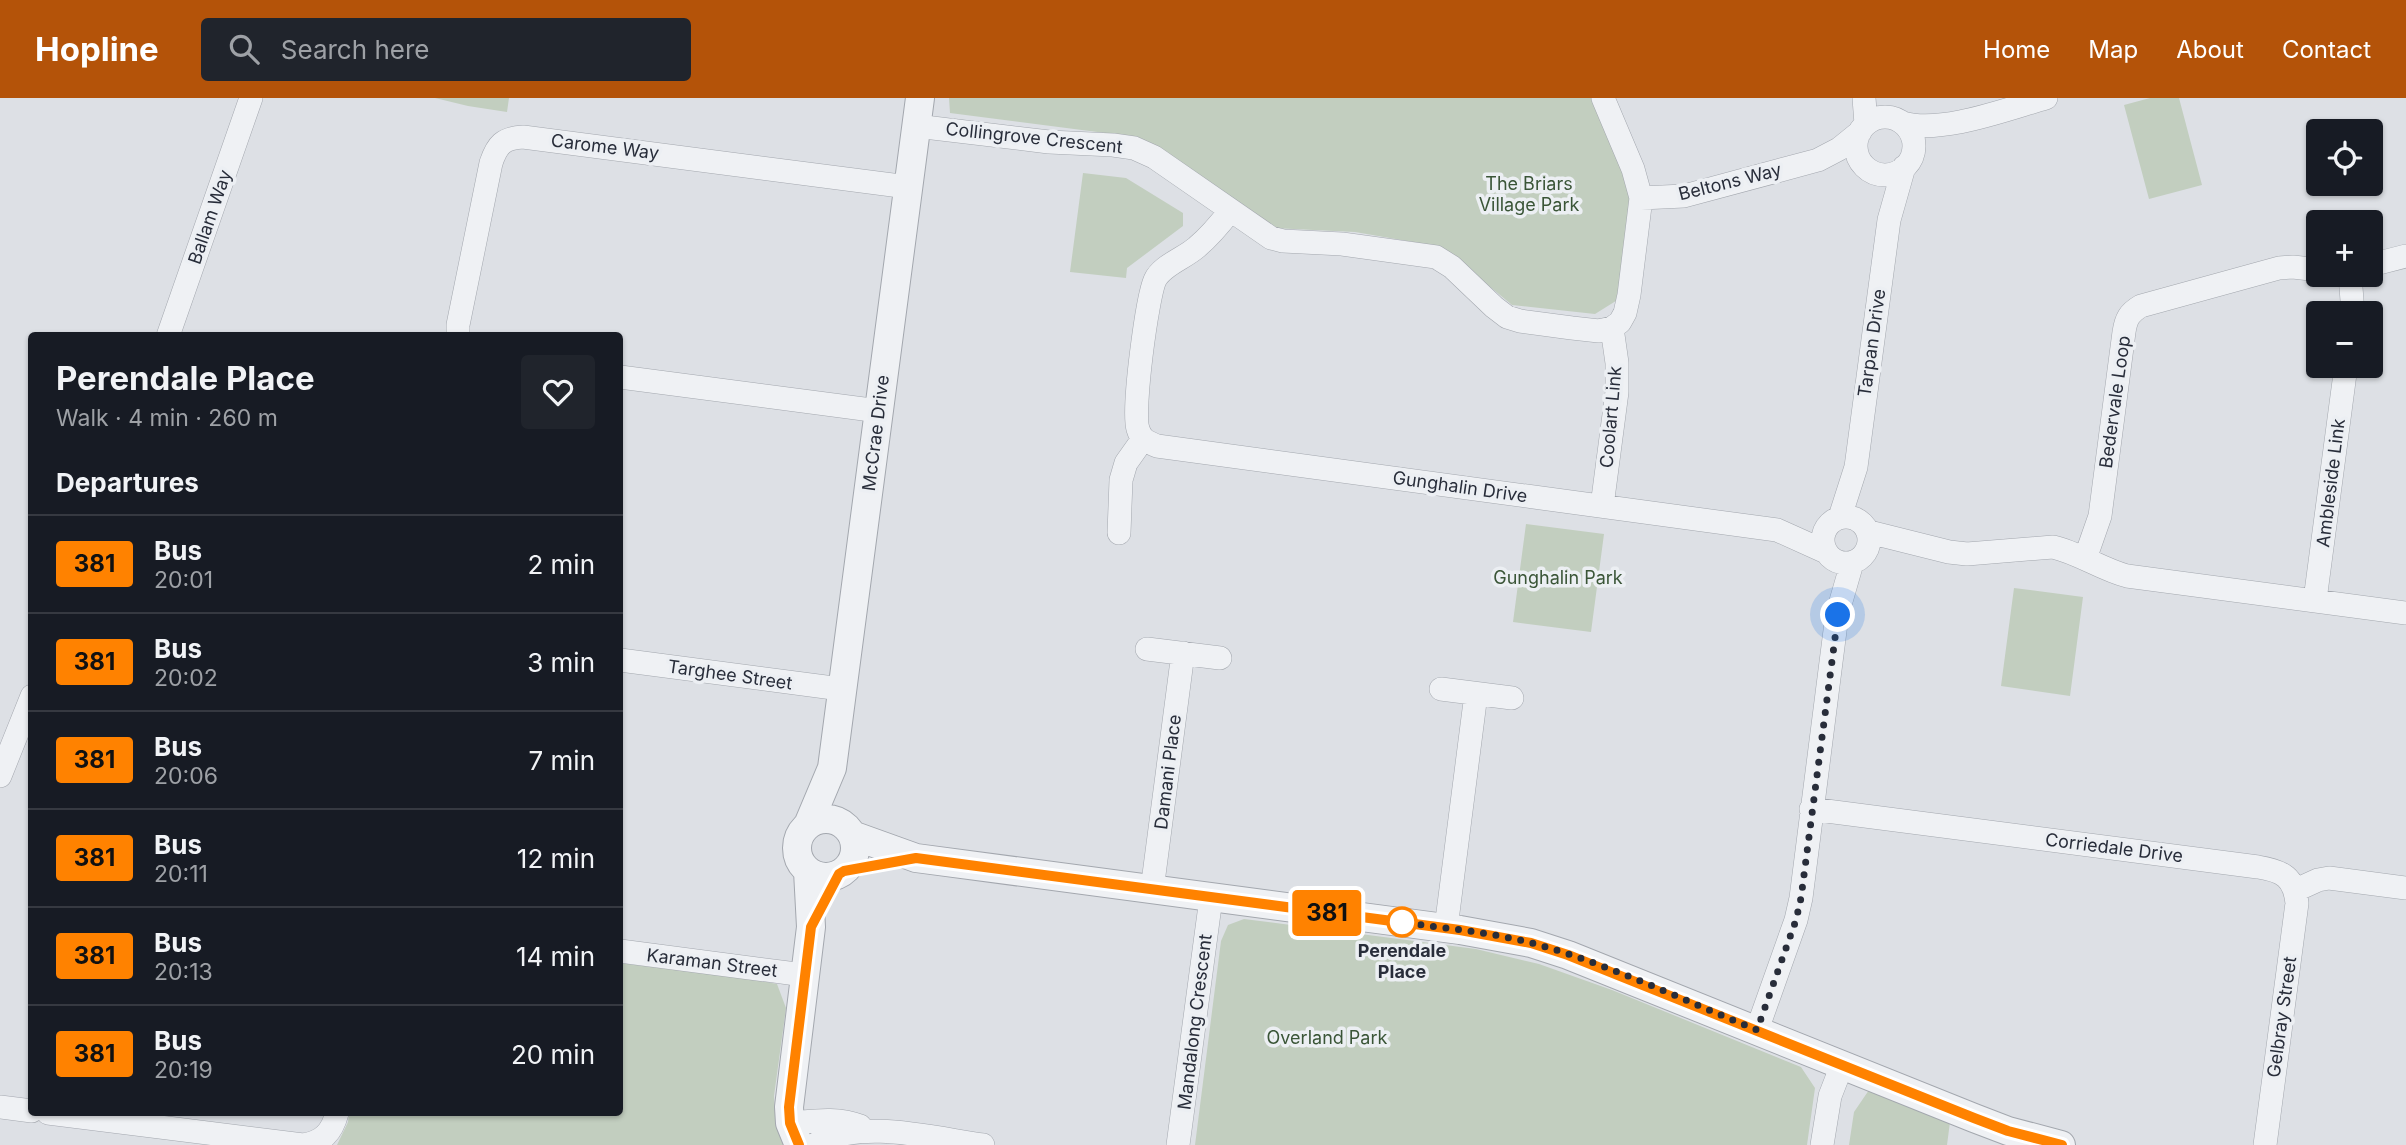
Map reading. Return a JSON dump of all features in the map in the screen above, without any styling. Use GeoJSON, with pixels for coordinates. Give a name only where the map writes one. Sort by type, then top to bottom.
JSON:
{"type":"FeatureCollection","features":[{"type":"Feature","properties":{"kind":"street","name":"Ballam Way"},"geometry":{"type":"LineString","coordinates":[[169,332],[251,98]]}},
{"type":"Feature","properties":{"kind":"street","name":"McCrae Drive"},"geometry":{"type":"LineString","coordinates":[[808,825],[832,768],[920,98]]}},
{"type":"Feature","properties":{"kind":"street"},"geometry":{"type":"LineString","coordinates":[[1603,98],[1633,169],[1641,198],[1625,313],[1620,322],[1612,328]]}},
{"type":"Feature","properties":{"kind":"street"},"geometry":{"type":"LineString","coordinates":[[1863,128],[1864,98]]}},
{"type":"Feature","properties":{"kind":"street"},"geometry":{"type":"LineString","coordinates":[[1878,98],[1909,129],[1914,144],[1907,164]]}},
{"type":"Feature","properties":{"kind":"street"},"geometry":{"type":"LineString","coordinates":[[1955,123],[1922,145],[1907,164],[1886,175],[1872,171],[1858,156],[1857,139],[1863,128],[1875,119],[1899,121],[1915,127],[1955,123],[2046,98]]}},
{"type":"Feature","properties":{"kind":"street","name":"Collingrove Crescent"},"geometry":{"type":"LineString","coordinates":[[916,126],[1049,142],[1134,148],[1154,157],[1264,235],[1283,241],[1342,244],[1436,257],[1452,267],[1507,317],[1600,331],[1612,328]]}},
{"type":"Feature","properties":{"kind":"street","name":"Beltons Way"},"geometry":{"type":"LineString","coordinates":[[1641,198],[1684,195],[1818,160],[1839,149],[1863,128]]}},
{"type":"Feature","properties":{"kind":"street","name":"Carome Way"},"geometry":{"type":"LineString","coordinates":[[458,332],[470,259],[491,163],[495,150],[506,139],[523,137],[908,187]]}},
{"type":"Feature","properties":{"kind":"street","name":"Beltons Way"},"geometry":{"type":"LineString","coordinates":[[1818,160],[1846,163],[1872,171]]}},
{"type":"Feature","properties":{"kind":"street","name":"Tarpan Drive"},"geometry":{"type":"LineString","coordinates":[[1835,520],[1856,467],[1889,220],[1907,164]]}},
{"type":"Feature","properties":{"kind":"street","name":"Tarpan Drive"},"geometry":{"type":"LineString","coordinates":[[1872,171],[1885,196],[1889,220]]}},
{"type":"Feature","properties":{"kind":"street"},"geometry":{"type":"LineString","coordinates":[[1119,533],[1121,480],[1126,463],[1143,439],[1138,430],[1136,410],[1146,327],[1155,280],[1161,271],[1185,258],[1210,236],[1230,211]]}},
{"type":"Feature","properties":{"kind":"street"},"geometry":{"type":"LineString","coordinates":[[2383,262],[2406,256]]}},
{"type":"Feature","properties":{"kind":"street","name":"Bedervale Loop"},"geometry":{"type":"LineString","coordinates":[[2085,559],[2100,516],[2126,319],[2141,306],[2279,268],[2306,268]]}},
{"type":"Feature","properties":{"kind":"street","name":"Coolart Link"},"geometry":{"type":"LineString","coordinates":[[1602,506],[1617,392],[1617,363],[1612,328]]}},
{"type":"Feature","properties":{"kind":"street"},"geometry":{"type":"LineString","coordinates":[[623,377],[878,411]]}},
{"type":"Feature","properties":{"kind":"street","name":"Ambleside Link"},"geometry":{"type":"LineString","coordinates":[[2315,600],[2344,378]]}},
{"type":"Feature","properties":{"kind":"street","name":"Gunghalin Drive"},"geometry":{"type":"LineString","coordinates":[[1143,439],[1157,446],[1777,530],[1844,558]]}},
{"type":"Feature","properties":{"kind":"street","name":"Tarpan Drive"},"geometry":{"type":"LineString","coordinates":[[1856,467],[1866,527]]}},
{"type":"Feature","properties":{"kind":"street"},"geometry":{"type":"LineString","coordinates":[[1844,558],[1823,537],[1835,520],[1848,516],[1866,527],[1921,547],[1967,554],[2053,547],[2111,572],[2127,576],[2406,613]]}},
{"type":"Feature","properties":{"kind":"street","name":"Gunghalin Drive"},"geometry":{"type":"LineString","coordinates":[[1777,530],[1835,520]]}},
{"type":"Feature","properties":{"kind":"street"},"geometry":{"type":"LineString","coordinates":[[1844,558],[1869,545],[1866,527]]}},
{"type":"Feature","properties":{"kind":"street"},"geometry":{"type":"LineString","coordinates":[[1844,558],[1921,547]]}},
{"type":"Feature","properties":{"kind":"street"},"geometry":{"type":"LineString","coordinates":[[1757,1030],[1796,920],[1844,558]]}},
{"type":"Feature","properties":{"kind":"street"},"geometry":{"type":"LineString","coordinates":[[1147,649],[1220,658]]}},
{"type":"Feature","properties":{"kind":"street","name":"Damani Place"},"geometry":{"type":"LineString","coordinates":[[1152,890],[1183,653]]}},
{"type":"Feature","properties":{"kind":"street","name":"Targhee Street"},"geometry":{"type":"LineString","coordinates":[[623,660],[841,690]]}},
{"type":"Feature","properties":{"kind":"street"},"geometry":{"type":"LineString","coordinates":[[1441,689],[1512,698]]}},
{"type":"Feature","properties":{"kind":"street"},"geometry":{"type":"LineString","coordinates":[[1446,928],[1476,694]]}},
{"type":"Feature","properties":{"kind":"street"},"geometry":{"type":"LineString","coordinates":[[0,776],[28,706]]}},
{"type":"Feature","properties":{"kind":"street","name":"McCrae Drive"},"geometry":{"type":"LineString","coordinates":[[832,768],[850,832]]}},
{"type":"Feature","properties":{"kind":"street","name":"Corriedale Drive"},"geometry":{"type":"LineString","coordinates":[[1811,808],[2273,869],[2289,880],[2296,890]]}},
{"type":"Feature","properties":{"kind":"street"},"geometry":{"type":"LineString","coordinates":[[916,858],[823,877],[808,871],[801,863],[797,842],[808,825],[825,819],[834,820],[850,832],[916,858],[1446,928],[1531,943],[1568,955],[2008,1131],[2062,1145]]}},
{"type":"Feature","properties":{"kind":"street"},"geometry":{"type":"LineString","coordinates":[[811,927],[854,854],[855,844],[850,832]]}},
{"type":"Feature","properties":{"kind":"street"},"geometry":{"type":"LineString","coordinates":[[808,871],[811,927],[790,1083],[794,1134],[829,1120],[846,1121],[871,1130]]}},
{"type":"Feature","properties":{"kind":"street"},"geometry":{"type":"LineString","coordinates":[[2296,890],[2329,878],[2406,888]]}},
{"type":"Feature","properties":{"kind":"street","name":"Gelbray Street"},"geometry":{"type":"LineString","coordinates":[[2265,1145],[2297,903],[2296,890]]}},
{"type":"Feature","properties":{"kind":"street","name":"Mandalong Crescent"},"geometry":{"type":"LineString","coordinates":[[1178,1145],[1211,898]]}},
{"type":"Feature","properties":{"kind":"street","name":"Karaman Street"},"geometry":{"type":"LineString","coordinates":[[623,951],[804,975]]}},
{"type":"Feature","properties":{"kind":"street"},"geometry":{"type":"LineString","coordinates":[[1822,1145],[1830,1096],[1842,1065]]}},
{"type":"Feature","properties":{"kind":"street"},"geometry":{"type":"LineString","coordinates":[[0,1107],[28,1110]]}},
{"type":"Feature","properties":{"kind":"street"},"geometry":{"type":"LineString","coordinates":[[61,1116],[142,1135],[292,1144],[315,1144],[330,1132],[336,1116]]}},
{"type":"Feature","properties":{"kind":"street"},"geometry":{"type":"LineString","coordinates":[[814,1145],[845,1132],[871,1130],[983,1145]]}},
{"type":"Feature","properties":{"kind":"green space"},"geometry":{"type":"Polygon","coordinates":[[[435,98],[509,98],[507,112],[435,98]]]}},
{"type":"Feature","properties":{"kind":"green space","name":"The Briars Village Park"},"geometry":{"type":"Polygon","coordinates":[[[949,98],[1593,98],[1632,194],[1619,299],[1595,314],[1512,305],[1442,247],[1355,232],[1273,228],[1136,137],[950,113],[949,98]]]}},
{"type":"Feature","properties":{"kind":"green space"},"geometry":{"type":"Polygon","coordinates":[[[2150,98],[2179,98],[2202,185],[2149,199],[2124,105],[2150,98]]]}},
{"type":"Feature","properties":{"kind":"green space"},"geometry":{"type":"Polygon","coordinates":[[[1083,173],[1126,178],[1183,213],[1183,226],[1127,268],[1126,278],[1070,272],[1083,173]]]}},
{"type":"Feature","properties":{"kind":"green space","name":"Gunghalin Park"},"geometry":{"type":"Polygon","coordinates":[[[1526,524],[1604,534],[1591,632],[1513,622],[1526,524]]]}},
{"type":"Feature","properties":{"kind":"green space"},"geometry":{"type":"Polygon","coordinates":[[[2014,588],[2083,597],[2070,696],[2001,686],[2014,588]]]}},
{"type":"Feature","properties":{"kind":"green space","name":"Overland Park"},"geometry":{"type":"Polygon","coordinates":[[[1244,919],[1476,949],[1539,964],[1612,990],[1801,1067],[1815,1088],[1807,1145],[1195,1145],[1221,941],[1228,925],[1244,919]]]}},
{"type":"Feature","properties":{"kind":"green space"},"geometry":{"type":"Polygon","coordinates":[[[623,963],[777,984],[786,1008],[774,1096],[776,1126],[785,1145],[337,1145],[349,1116],[623,1116],[623,963]]]}},
{"type":"Feature","properties":{"kind":"green space"},"geometry":{"type":"Polygon","coordinates":[[[1869,1090],[1950,1122],[1947,1145],[1849,1145],[1854,1112],[1869,1090]]]}},
{"type":"Feature","properties":{"kind":"bus line","name":"381"},"geometry":{"type":"LineString","coordinates":[[799,1145],[790,1123],[789,1107],[811,927],[839,874],[916,858],[1460,930],[1531,943],[1604,968],[2008,1131],[2062,1145]]}},
{"type":"Feature","properties":{"kind":"place","name":"Perendale Place"},"geometry":{"type":"Point","coordinates":[1402,922]}},
{"type":"Feature","properties":{"kind":"route"},"geometry":{"type":"LineString","coordinates":[[1402,922],[1399,922],[1531,943],[1604,968],[1757,1030],[1796,920],[1801,898],[1838,615]]}}]}
